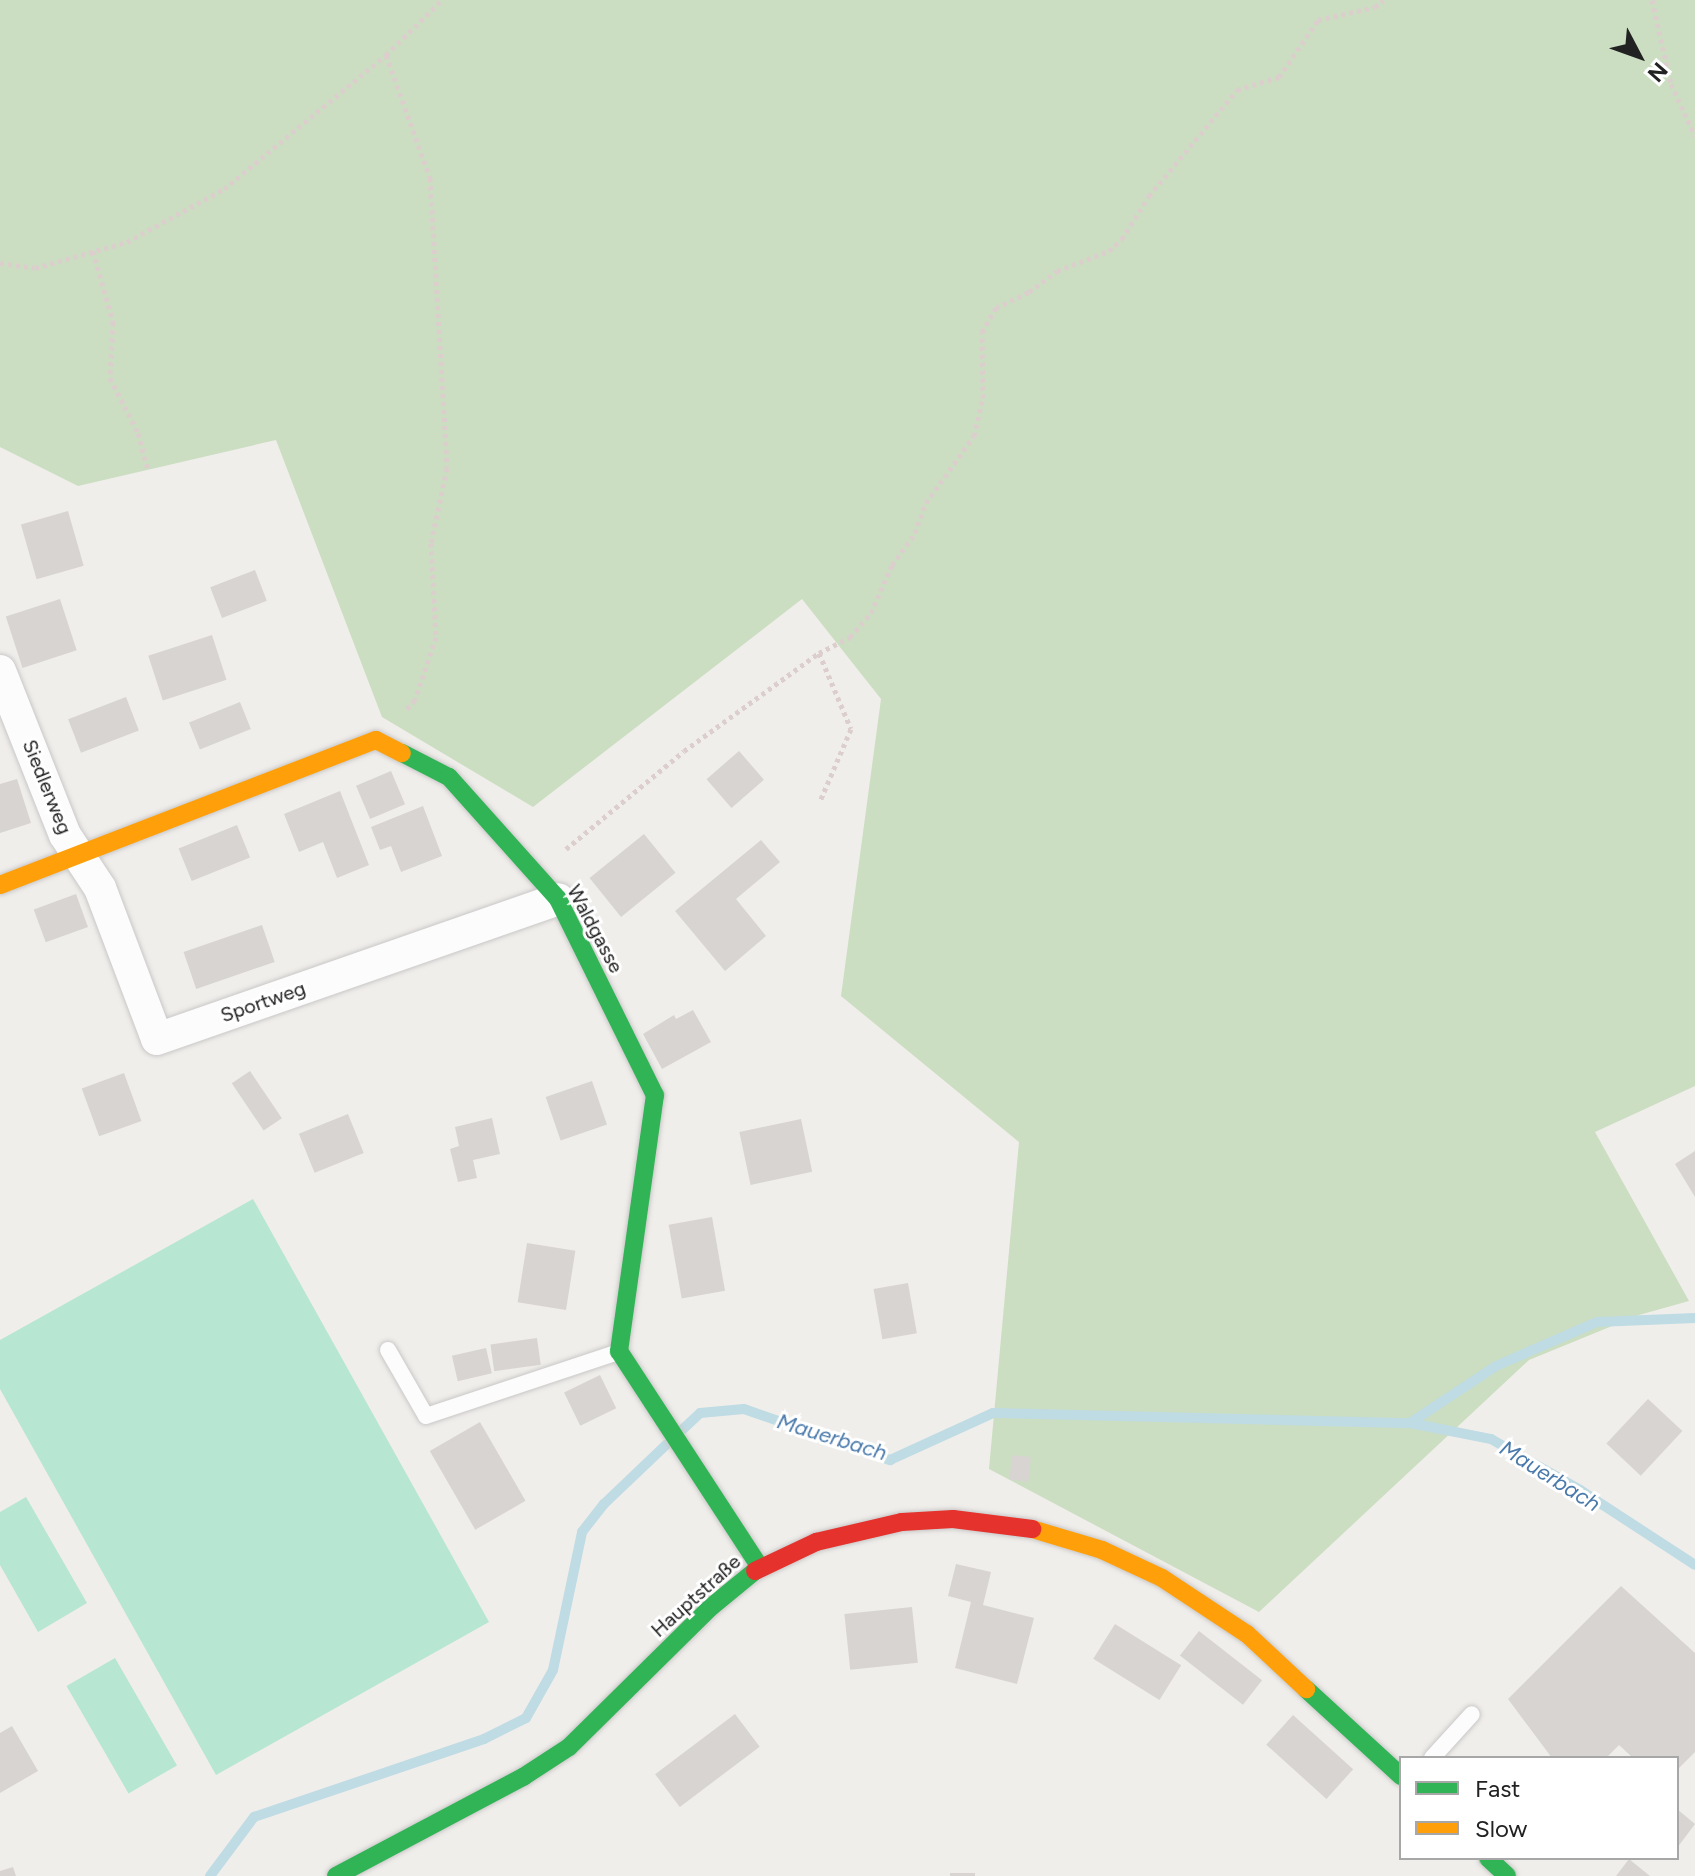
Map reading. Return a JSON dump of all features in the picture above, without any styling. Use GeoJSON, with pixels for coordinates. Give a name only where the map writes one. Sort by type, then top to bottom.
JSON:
{"type":"FeatureCollection","features":[{"type":"Feature","properties":{"kind":"street","name":"Siedlerweg"},"geometry":{"type":"LineString","coordinates":[[0,671],[65,835],[78,856]]}},
{"type":"Feature","properties":{"kind":"street"},"geometry":{"type":"LineString","coordinates":[[0,885],[376,740]]}},
{"type":"Feature","properties":{"kind":"street","name":"Waldgasse"},"geometry":{"type":"LineString","coordinates":[[376,740],[449,777],[558,899],[655,1095],[619,1351]]}},
{"type":"Feature","properties":{"kind":"street","name":"Sportweg"},"geometry":{"type":"LineString","coordinates":[[78,856],[100,888],[157,1039],[558,899]]}},
{"type":"Feature","properties":{"kind":"street"},"geometry":{"type":"LineString","coordinates":[[619,1351],[760,1567]]}},
{"type":"Feature","properties":{"kind":"street","name":"Hauptstraße"},"geometry":{"type":"LineString","coordinates":[[336,1876],[523,1777],[569,1747],[711,1607],[760,1567],[839,1535],[927,1520],[1010,1524],[1081,1542],[1162,1578],[1231,1622],[1399,1774]]}},
{"type":"Feature","properties":{"kind":"street"},"geometry":{"type":"LineString","coordinates":[[1490,1860],[1507,1876]]}},
{"type":"Feature","properties":{"kind":"lane"},"geometry":{"type":"LineString","coordinates":[[388,1350],[426,1416],[619,1351]]}},
{"type":"Feature","properties":{"kind":"lane"},"geometry":{"type":"LineString","coordinates":[[1434,1756],[1472,1714]]}},
{"type":"Feature","properties":{"kind":"path"},"geometry":{"type":"LineString","coordinates":[[0,263],[35,268],[127,242],[224,189],[386,55],[442,0]]}},
{"type":"Feature","properties":{"kind":"path"},"geometry":{"type":"LineString","coordinates":[[537,874],[684,751],[819,653],[850,637],[871,613],[892,565],[915,533],[926,503],[974,436],[983,398],[982,332],[996,308],[1029,292],[1057,271],[1115,245],[1149,196],[1237,90],[1279,77],[1318,20],[1375,7],[1384,0]]}},
{"type":"Feature","properties":{"kind":"path"},"geometry":{"type":"LineString","coordinates":[[1652,0],[1671,84],[1695,136]]}},
{"type":"Feature","properties":{"kind":"path"},"geometry":{"type":"LineString","coordinates":[[376,740],[415,700],[436,637],[431,543],[447,468],[430,178],[386,55]]}},
{"type":"Feature","properties":{"kind":"path"},"geometry":{"type":"LineString","coordinates":[[93,251],[113,322],[110,378],[138,433],[148,470]]}},
{"type":"Feature","properties":{"kind":"path"},"geometry":{"type":"LineString","coordinates":[[819,653],[851,729],[820,801]]}},
{"type":"Feature","properties":{"kind":"green space"},"geometry":{"type":"Polygon","coordinates":[[[0,0],[1695,0],[1695,1086],[1595,1132],[1689,1301],[1639,1315],[1529,1360],[1259,1612],[989,1469],[1019,1142],[841,996],[881,699],[802,599],[533,807],[382,717],[276,440],[78,486],[0,447],[0,0]]]}},
{"type":"Feature","properties":{"kind":"green space"},"geometry":{"type":"Polygon","coordinates":[[[253,1199],[489,1622],[216,1775],[0,1389],[0,1340],[253,1199]]]}},
{"type":"Feature","properties":{"kind":"green space"},"geometry":{"type":"Polygon","coordinates":[[[26,1497],[87,1603],[38,1632],[0,1565],[0,1512],[26,1497]]]}},
{"type":"Feature","properties":{"kind":"green space"},"geometry":{"type":"Polygon","coordinates":[[[115,1658],[177,1765],[129,1793],[67,1686],[115,1658]]]}},
{"type":"Feature","properties":{"kind":"building"},"geometry":{"type":"Polygon","coordinates":[[[68,511],[84,566],[37,579],[21,525],[68,511]]]}},
{"type":"Feature","properties":{"kind":"building"},"geometry":{"type":"Polygon","coordinates":[[[255,570],[267,601],[222,618],[210,587],[255,570]]]}},
{"type":"Feature","properties":{"kind":"building"},"geometry":{"type":"Polygon","coordinates":[[[60,599],[77,650],[22,668],[6,617],[60,599]]]}},
{"type":"Feature","properties":{"kind":"building"},"geometry":{"type":"Polygon","coordinates":[[[212,635],[227,680],[163,700],[148,656],[212,635]]]}},
{"type":"Feature","properties":{"kind":"building"},"geometry":{"type":"Polygon","coordinates":[[[126,697],[139,731],[81,753],[68,719],[126,697]]]}},
{"type":"Feature","properties":{"kind":"building"},"geometry":{"type":"Polygon","coordinates":[[[240,702],[251,729],[200,749],[189,723],[240,702]]]}},
{"type":"Feature","properties":{"kind":"building"},"geometry":{"type":"Polygon","coordinates":[[[739,751],[764,780],[731,808],[707,779],[739,751]]]}},
{"type":"Feature","properties":{"kind":"building"},"geometry":{"type":"Polygon","coordinates":[[[391,771],[405,804],[370,819],[356,786],[391,771]]]}},
{"type":"Feature","properties":{"kind":"building"},"geometry":{"type":"Polygon","coordinates":[[[17,779],[31,823],[0,833],[0,784],[17,779]]]}},
{"type":"Feature","properties":{"kind":"building"},"geometry":{"type":"Polygon","coordinates":[[[340,791],[369,865],[337,878],[323,842],[299,852],[284,814],[340,791]]]}},
{"type":"Feature","properties":{"kind":"building"},"geometry":{"type":"Polygon","coordinates":[[[423,806],[442,856],[401,872],[391,846],[380,850],[371,827],[423,806]]]}},
{"type":"Feature","properties":{"kind":"building"},"geometry":{"type":"Polygon","coordinates":[[[237,825],[250,857],[192,881],[179,849],[237,825]]]}},
{"type":"Feature","properties":{"kind":"building"},"geometry":{"type":"Polygon","coordinates":[[[644,834],[675,873],[621,917],[590,878],[644,834]]]}},
{"type":"Feature","properties":{"kind":"building"},"geometry":{"type":"Polygon","coordinates":[[[761,840],[780,862],[736,899],[766,936],[725,971],[675,911],[761,840]]]}},
{"type":"Feature","properties":{"kind":"building"},"geometry":{"type":"Polygon","coordinates":[[[76,894],[88,927],[46,942],[34,909],[76,894]]]}},
{"type":"Feature","properties":{"kind":"building"},"geometry":{"type":"Polygon","coordinates":[[[262,925],[275,962],[196,989],[184,952],[262,925]]]}},
{"type":"Feature","properties":{"kind":"building"},"geometry":{"type":"Polygon","coordinates":[[[693,1010],[711,1042],[662,1069],[643,1034],[674,1015],[676,1019],[693,1010]]]}},
{"type":"Feature","properties":{"kind":"building"},"geometry":{"type":"Polygon","coordinates":[[[250,1071],[282,1118],[264,1131],[232,1083],[250,1071]]]}},
{"type":"Feature","properties":{"kind":"building"},"geometry":{"type":"Polygon","coordinates":[[[124,1073],[141,1121],[99,1136],[82,1088],[124,1073]]]}},
{"type":"Feature","properties":{"kind":"building"},"geometry":{"type":"Polygon","coordinates":[[[592,1081],[607,1124],[561,1140],[546,1097],[592,1081]]]}},
{"type":"Feature","properties":{"kind":"building"},"geometry":{"type":"Polygon","coordinates":[[[348,1114],[364,1153],[315,1173],[299,1134],[348,1114]]]}},
{"type":"Feature","properties":{"kind":"building"},"geometry":{"type":"Polygon","coordinates":[[[492,1118],[500,1154],[473,1160],[477,1178],[458,1182],[450,1149],[459,1146],[455,1127],[492,1118]]]}},
{"type":"Feature","properties":{"kind":"building"},"geometry":{"type":"Polygon","coordinates":[[[801,1119],[812,1172],[751,1185],[739,1132],[801,1119]]]}},
{"type":"Feature","properties":{"kind":"building"},"geometry":{"type":"Polygon","coordinates":[[[1695,1151],[1695,1197],[1675,1164],[1695,1151]]]}},
{"type":"Feature","properties":{"kind":"building"},"geometry":{"type":"Polygon","coordinates":[[[712,1217],[725,1291],[682,1299],[669,1225],[712,1217]]]}},
{"type":"Feature","properties":{"kind":"building"},"geometry":{"type":"Polygon","coordinates":[[[527,1243],[575,1251],[566,1310],[518,1302],[527,1243]]]}},
{"type":"Feature","properties":{"kind":"building"},"geometry":{"type":"Polygon","coordinates":[[[908,1283],[917,1333],[882,1339],[874,1289],[908,1283]]]}},
{"type":"Feature","properties":{"kind":"building"},"geometry":{"type":"Polygon","coordinates":[[[537,1338],[541,1365],[494,1371],[490,1345],[537,1338]]]}},
{"type":"Feature","properties":{"kind":"building"},"geometry":{"type":"Polygon","coordinates":[[[486,1348],[492,1373],[458,1381],[452,1356],[486,1348]]]}},
{"type":"Feature","properties":{"kind":"building"},"geometry":{"type":"Polygon","coordinates":[[[600,1375],[616,1408],[580,1426],[564,1393],[600,1375]]]}},
{"type":"Feature","properties":{"kind":"building"},"geometry":{"type":"Polygon","coordinates":[[[1648,1399],[1682,1431],[1641,1476],[1606,1444],[1648,1399]]]}},
{"type":"Feature","properties":{"kind":"building"},"geometry":{"type":"Polygon","coordinates":[[[480,1422],[526,1501],[475,1530],[430,1451],[480,1422]]]}},
{"type":"Feature","properties":{"kind":"building"},"geometry":{"type":"Polygon","coordinates":[[[1012,1455],[1031,1457],[1028,1482],[1009,1480],[1012,1455]]]}},
{"type":"Feature","properties":{"kind":"building"},"geometry":{"type":"Polygon","coordinates":[[[956,1564],[991,1572],[983,1605],[1034,1618],[1017,1684],[955,1668],[971,1602],[948,1596],[956,1564]]]}},
{"type":"Feature","properties":{"kind":"building"},"geometry":{"type":"Polygon","coordinates":[[[1621,1586],[1695,1653],[1695,1752],[1679,1768],[1679,1756],[1631,1756],[1619,1745],[1608,1756],[1551,1756],[1508,1699],[1621,1586]]]}},
{"type":"Feature","properties":{"kind":"building"},"geometry":{"type":"Polygon","coordinates":[[[912,1607],[918,1663],[850,1670],[844,1614],[912,1607]]]}},
{"type":"Feature","properties":{"kind":"building"},"geometry":{"type":"Polygon","coordinates":[[[1115,1624],[1181,1665],[1159,1700],[1093,1659],[1115,1624]]]}},
{"type":"Feature","properties":{"kind":"building"},"geometry":{"type":"Polygon","coordinates":[[[1199,1631],[1262,1680],[1243,1705],[1180,1655],[1199,1631]]]}},
{"type":"Feature","properties":{"kind":"building"},"geometry":{"type":"Polygon","coordinates":[[[735,1714],[760,1747],[680,1807],[655,1774],[735,1714]]]}},
{"type":"Feature","properties":{"kind":"building"},"geometry":{"type":"Polygon","coordinates":[[[1293,1715],[1353,1769],[1326,1799],[1266,1745],[1293,1715]]]}},
{"type":"Feature","properties":{"kind":"building"},"geometry":{"type":"Polygon","coordinates":[[[12,1726],[38,1771],[0,1793],[0,1733],[12,1726]]]}},
{"type":"Feature","properties":{"kind":"building"},"geometry":{"type":"Polygon","coordinates":[[[1679,1811],[1695,1824],[1679,1845],[1679,1811]]]}},
{"type":"Feature","properties":{"kind":"building"},"geometry":{"type":"Polygon","coordinates":[[[1630,1860],[1650,1876],[1616,1876],[1630,1860]]]}},
{"type":"Feature","properties":{"kind":"building"},"geometry":{"type":"Polygon","coordinates":[[[13,1867],[16,1876],[0,1876],[0,1871],[13,1867]]]}},
{"type":"Feature","properties":{"kind":"building"},"geometry":{"type":"Polygon","coordinates":[[[950,1873],[975,1873],[975,1876],[950,1876],[950,1873]]]}},
{"type":"Feature","properties":{"kind":"waterway"},"geometry":{"type":"LineString","coordinates":[[1410,1423],[1496,1366],[1597,1322],[1695,1318]]}},
{"type":"Feature","properties":{"kind":"waterway","name":"Mauerbach"},"geometry":{"type":"LineString","coordinates":[[683,1429],[700,1413],[744,1409],[890,1460],[993,1413],[1410,1423],[1491,1439],[1580,1490],[1695,1565]]}},
{"type":"Feature","properties":{"kind":"waterway","name":"Mauerbach"},"geometry":{"type":"LineString","coordinates":[[210,1876],[254,1817],[484,1739],[526,1718],[553,1670],[582,1532],[604,1504],[666,1445]]}},
{"type":"Feature","properties":{"kind":"traffic: fast"},"geometry":{"type":"LineString","coordinates":[[402,753],[449,777],[558,899],[655,1095],[619,1351],[760,1567]]}},
{"type":"Feature","properties":{"kind":"traffic: fast"},"geometry":{"type":"LineString","coordinates":[[336,1876],[523,1777],[569,1747],[711,1607],[755,1571]]}},
{"type":"Feature","properties":{"kind":"traffic: fast"},"geometry":{"type":"LineString","coordinates":[[1306,1689],[1399,1774]]}},
{"type":"Feature","properties":{"kind":"traffic: fast"},"geometry":{"type":"LineString","coordinates":[[1490,1860],[1507,1876]]}},
{"type":"Feature","properties":{"kind":"traffic: slow"},"geometry":{"type":"LineString","coordinates":[[0,885],[376,740],[402,753]]}},
{"type":"Feature","properties":{"kind":"traffic: slow"},"geometry":{"type":"LineString","coordinates":[[1032,1529],[1102,1550],[1162,1578],[1247,1634],[1306,1689]]}},
{"type":"Feature","properties":{"kind":"traffic: jam"},"geometry":{"type":"LineString","coordinates":[[755,1571],[816,1542],[902,1522],[953,1519],[1032,1529]]}}]}
